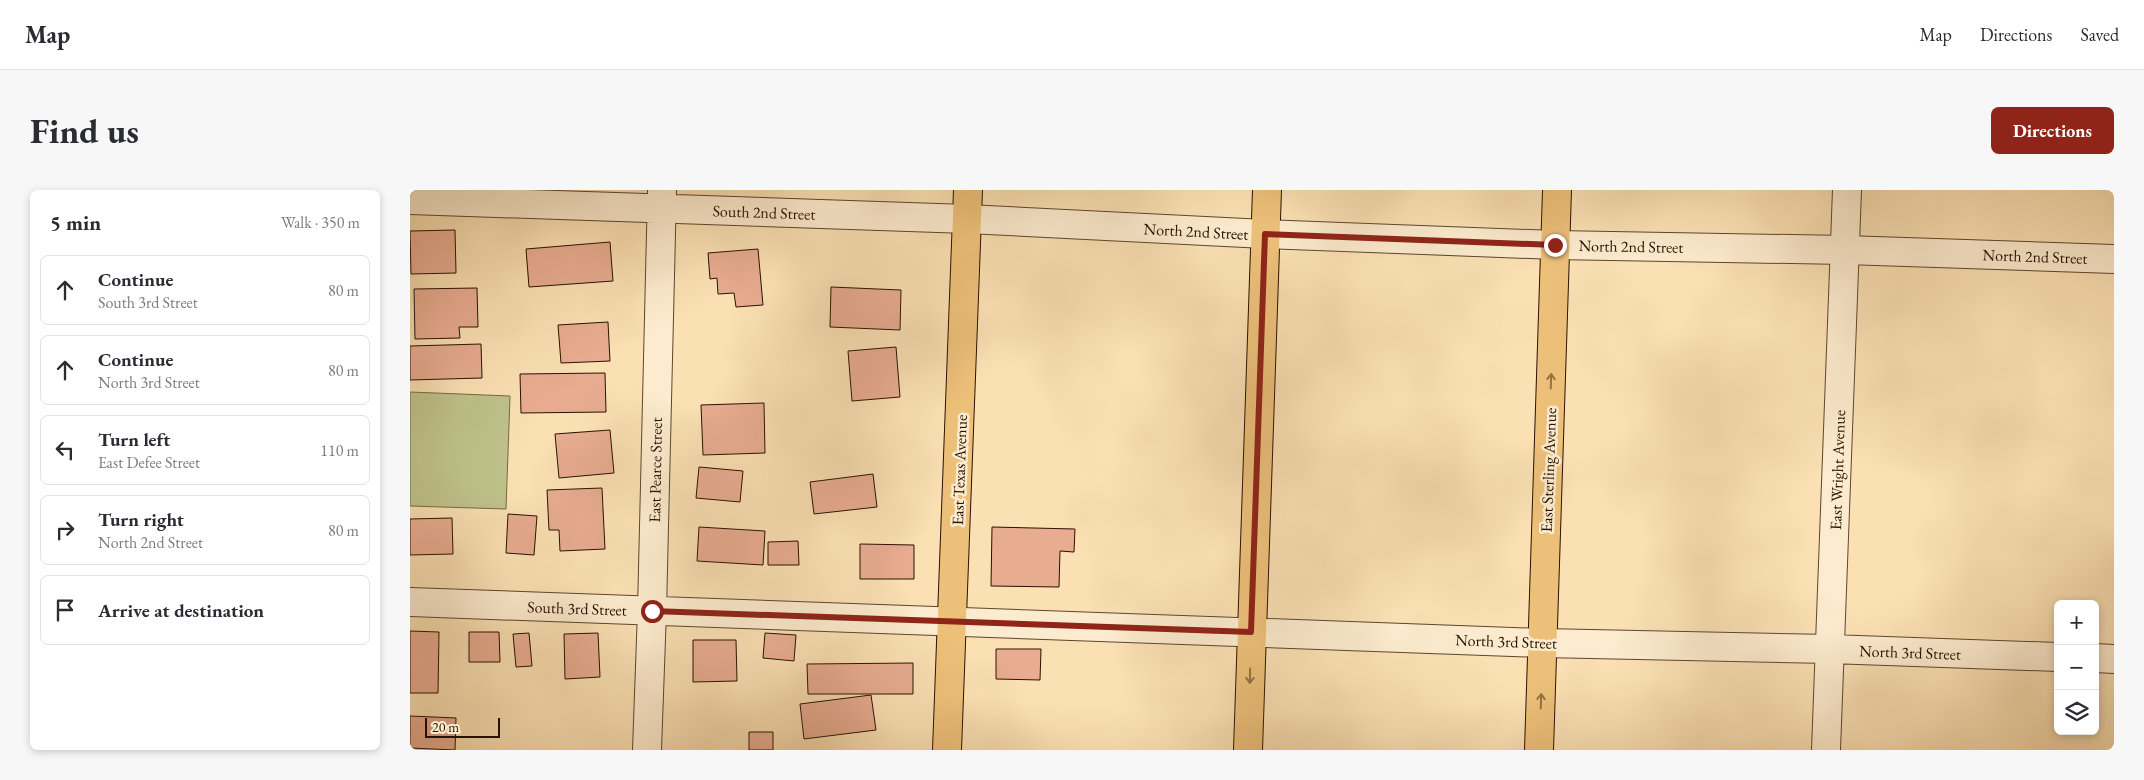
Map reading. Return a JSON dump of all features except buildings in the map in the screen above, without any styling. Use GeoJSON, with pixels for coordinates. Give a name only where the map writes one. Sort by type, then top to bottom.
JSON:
{"type":"FeatureCollection","features":[{"type":"Feature","properties":{"kind":"main road","name":"East Texas Avenue"},"geometry":{"type":"LineString","coordinates":[[947,750],[954,621],[968,190]]}},
{"type":"Feature","properties":{"kind":"main road"},"geometry":{"type":"LineString","coordinates":[[1248,750],[1267,190]]}},
{"type":"Feature","properties":{"kind":"main road","name":"East Sterling Avenue"},"geometry":{"type":"LineString","coordinates":[[1539,750],[1557,190]]}},
{"type":"Feature","properties":{"kind":"street","name":"East Wright Avenue"},"geometry":{"type":"LineString","coordinates":[[1826,750],[1847,190]]}},
{"type":"Feature","properties":{"kind":"street","name":"South 2nd Street"},"geometry":{"type":"LineString","coordinates":[[410,200],[662,199],[968,219]]}},
{"type":"Feature","properties":{"kind":"street","name":"East Pearce Street"},"geometry":{"type":"LineString","coordinates":[[647,750],[662,199]]}},
{"type":"Feature","properties":{"kind":"street","name":"North 2nd Street"},"geometry":{"type":"LineString","coordinates":[[968,219],[1265,234],[1555,245],[1845,250],[2114,259]]}},
{"type":"Feature","properties":{"kind":"street","name":"South 3rd Street"},"geometry":{"type":"LineString","coordinates":[[410,602],[954,621]]}},
{"type":"Feature","properties":{"kind":"street","name":"North 3rd Street"},"geometry":{"type":"LineString","coordinates":[[954,621],[1543,642],[2054,657]]}},
{"type":"Feature","properties":{"kind":"street"},"geometry":{"type":"LineString","coordinates":[[2099,658],[2114,659]]}},
{"type":"Feature","properties":{"kind":"green space"},"geometry":{"type":"Polygon","coordinates":[[[410,392],[510,396],[506,509],[410,506],[410,392]]]}},
{"type":"Feature","properties":{"kind":"route"},"geometry":{"type":"LineString","coordinates":[[652,611],[1251,632],[1265,234],[1555,245]]}}]}
